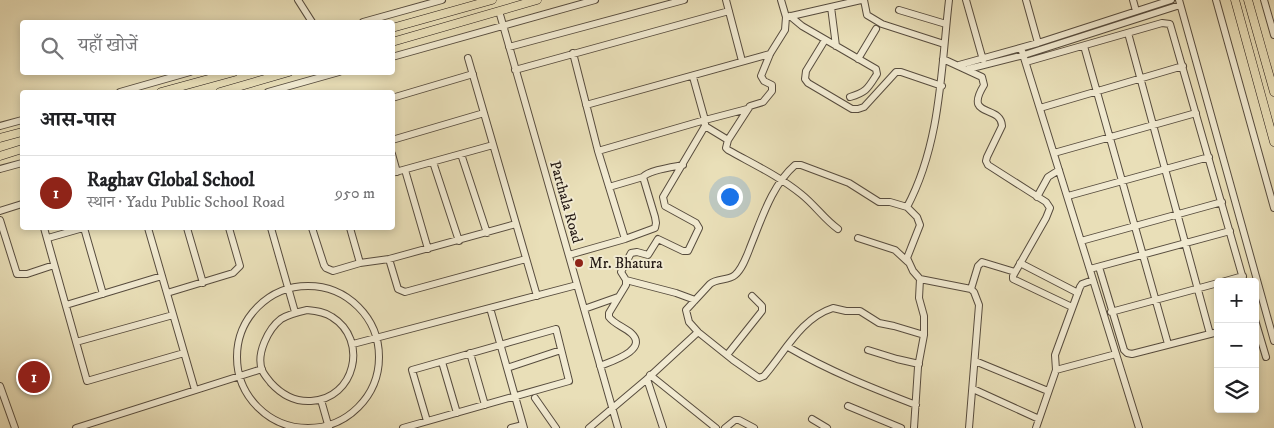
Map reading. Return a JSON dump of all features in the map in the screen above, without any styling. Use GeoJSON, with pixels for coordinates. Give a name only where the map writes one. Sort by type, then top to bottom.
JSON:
{"type":"FeatureCollection","features":[{"type":"Feature","properties":{"kind":"main road"},"geometry":{"type":"LineString","coordinates":[[395,27],[492,0]]}},
{"type":"Feature","properties":{"kind":"main road"},"geometry":{"type":"LineString","coordinates":[[395,41],[537,0]]}},
{"type":"Feature","properties":{"kind":"main road"},"geometry":{"type":"LineString","coordinates":[[1235,0],[1274,142]]}},
{"type":"Feature","properties":{"kind":"main road"},"geometry":{"type":"LineString","coordinates":[[1248,0],[1274,92]]}},
{"type":"Feature","properties":{"kind":"main road"},"geometry":{"type":"LineString","coordinates":[[168,90],[223,75]]}},
{"type":"Feature","properties":{"kind":"main road"},"geometry":{"type":"LineString","coordinates":[[227,90],[278,75]]}},
{"type":"Feature","properties":{"kind":"main road"},"geometry":{"type":"LineString","coordinates":[[0,138],[20,133]]}},
{"type":"Feature","properties":{"kind":"main road"},"geometry":{"type":"LineString","coordinates":[[0,156],[20,150]]}},
{"type":"Feature","properties":{"kind":"street"},"geometry":{"type":"LineString","coordinates":[[298,0],[311,20]]}},
{"type":"Feature","properties":{"kind":"street"},"geometry":{"type":"LineString","coordinates":[[370,20],[431,1],[442,0]]}},
{"type":"Feature","properties":{"kind":"street"},"geometry":{"type":"LineString","coordinates":[[395,56],[595,0]]}},
{"type":"Feature","properties":{"kind":"street"},"geometry":{"type":"LineString","coordinates":[[509,47],[684,0]]}},
{"type":"Feature","properties":{"kind":"street"},"geometry":{"type":"LineString","coordinates":[[726,0],[742,61]]}},
{"type":"Feature","properties":{"kind":"street"},"geometry":{"type":"LineString","coordinates":[[781,0],[788,16],[876,70],[877,74],[868,90],[850,97]]}},
{"type":"Feature","properties":{"kind":"street"},"geometry":{"type":"LineString","coordinates":[[788,16],[862,0],[866,16],[882,24],[944,44]]}},
{"type":"Feature","properties":{"kind":"street"},"geometry":{"type":"LineString","coordinates":[[907,207],[922,173],[935,121],[942,86],[944,44],[950,0]]}},
{"type":"Feature","properties":{"kind":"street"},"geometry":{"type":"LineString","coordinates":[[966,0],[983,60]]}},
{"type":"Feature","properties":{"kind":"street"},"geometry":{"type":"LineString","coordinates":[[1034,0],[1026,1],[1038,44]]}},
{"type":"Feature","properties":{"kind":"street"},"geometry":{"type":"LineString","coordinates":[[1134,0],[1136,11]]}},
{"type":"Feature","properties":{"kind":"street"},"geometry":{"type":"LineString","coordinates":[[1024,55],[1038,44],[1171,0]]}},
{"type":"Feature","properties":{"kind":"street"},"geometry":{"type":"LineString","coordinates":[[1216,0],[1274,208]]}},
{"type":"Feature","properties":{"kind":"street"},"geometry":{"type":"LineString","coordinates":[[1264,0],[1274,34]]}},
{"type":"Feature","properties":{"kind":"street"},"geometry":{"type":"LineString","coordinates":[[968,69],[1024,55],[1179,2],[1274,341]]}},
{"type":"Feature","properties":{"kind":"street"},"geometry":{"type":"LineString","coordinates":[[832,7],[836,46]]}},
{"type":"Feature","properties":{"kind":"street"},"geometry":{"type":"LineString","coordinates":[[899,10],[946,24]]}},
{"type":"Feature","properties":{"kind":"street","name":"Parthala Road"},"geometry":{"type":"LineString","coordinates":[[499,11],[618,428]]}},
{"type":"Feature","properties":{"kind":"street"},"geometry":{"type":"LineString","coordinates":[[515,70],[729,11]]}},
{"type":"Feature","properties":{"kind":"street"},"geometry":{"type":"LineString","coordinates":[[788,16],[785,30],[770,54],[761,76],[764,81],[772,85],[772,91],[763,102],[753,104],[747,109],[726,144],[728,150],[782,180],[801,194],[828,222],[838,229]]}},
{"type":"Feature","properties":{"kind":"street"},"geometry":{"type":"LineString","coordinates":[[958,65],[1084,46],[1162,23],[1170,24],[1244,278]]}},
{"type":"Feature","properties":{"kind":"street"},"geometry":{"type":"LineString","coordinates":[[858,59],[876,29]]}},
{"type":"Feature","properties":{"kind":"street"},"geometry":{"type":"LineString","coordinates":[[1128,33],[1210,334]]}},
{"type":"Feature","properties":{"kind":"street"},"geometry":{"type":"LineString","coordinates":[[825,40],[806,71],[805,80],[852,109],[864,107],[896,72],[942,86]]}},
{"type":"Feature","properties":{"kind":"street"},"geometry":{"type":"LineString","coordinates":[[1084,46],[1168,344]]}},
{"type":"Feature","properties":{"kind":"street"},"geometry":{"type":"LineString","coordinates":[[573,53],[598,151],[625,239]]}},
{"type":"Feature","properties":{"kind":"street"},"geometry":{"type":"LineString","coordinates":[[586,105],[693,77],[770,54]]}},
{"type":"Feature","properties":{"kind":"street"},"geometry":{"type":"LineString","coordinates":[[1024,55],[1139,428]]}},
{"type":"Feature","properties":{"kind":"street"},"geometry":{"type":"LineString","coordinates":[[468,58],[537,296]]}},
{"type":"Feature","properties":{"kind":"street"},"geometry":{"type":"LineString","coordinates":[[944,59],[982,77],[984,85],[977,99],[980,108],[1000,118],[1002,121],[1002,126],[987,157],[988,165],[1049,205],[1050,212],[1015,272],[1013,279],[1072,307]]}},
{"type":"Feature","properties":{"kind":"street"},"geometry":{"type":"LineString","coordinates":[[1040,108],[1183,66]]}},
{"type":"Feature","properties":{"kind":"street"},"geometry":{"type":"LineString","coordinates":[[395,97],[473,74]]}},
{"type":"Feature","properties":{"kind":"street"},"geometry":{"type":"LineString","coordinates":[[127,90],[180,75]]}},
{"type":"Feature","properties":{"kind":"street"},"geometry":{"type":"LineString","coordinates":[[275,90],[328,75]]}},
{"type":"Feature","properties":{"kind":"street"},"geometry":{"type":"LineString","coordinates":[[693,77],[705,123],[728,140]]}},
{"type":"Feature","properties":{"kind":"street"},"geometry":{"type":"LineString","coordinates":[[598,151],[705,123],[747,109]]}},
{"type":"Feature","properties":{"kind":"street"},"geometry":{"type":"LineString","coordinates":[[395,139],[484,113]]}},
{"type":"Feature","properties":{"kind":"street"},"geometry":{"type":"LineString","coordinates":[[1054,153],[1196,113]]}},
{"type":"Feature","properties":{"kind":"street"},"geometry":{"type":"LineString","coordinates":[[0,126],[20,121]]}},
{"type":"Feature","properties":{"kind":"street"},"geometry":{"type":"LineString","coordinates":[[654,213],[683,165],[705,123]]}},
{"type":"Feature","properties":{"kind":"street"},"geometry":{"type":"LineString","coordinates":[[395,172],[493,145]]}},
{"type":"Feature","properties":{"kind":"street"},"geometry":{"type":"LineString","coordinates":[[461,154],[487,233]]}},
{"type":"Feature","properties":{"kind":"street"},"geometry":{"type":"LineString","coordinates":[[1068,196],[1209,157]]}},
{"type":"Feature","properties":{"kind":"street"},"geometry":{"type":"LineString","coordinates":[[433,162],[459,241]]}},
{"type":"Feature","properties":{"kind":"street"},"geometry":{"type":"LineString","coordinates":[[0,169],[20,164]]}},
{"type":"Feature","properties":{"kind":"street"},"geometry":{"type":"LineString","coordinates":[[609,187],[643,178],[646,174],[683,165]]}},
{"type":"Feature","properties":{"kind":"street"},"geometry":{"type":"LineString","coordinates":[[924,335],[894,326],[879,324],[860,311],[846,311],[833,308],[800,330],[762,378],[759,378],[698,332],[687,316],[686,310],[714,280],[733,277],[736,274],[745,261],[763,214],[782,180],[795,165],[801,165],[849,183],[879,202],[890,202],[907,207],[917,217],[920,225],[907,254],[912,271],[920,279],[971,289],[979,305],[969,428]]}},
{"type":"Feature","properties":{"kind":"street"},"geometry":{"type":"LineString","coordinates":[[405,170],[428,250]]}},
{"type":"Feature","properties":{"kind":"street"},"geometry":{"type":"LineString","coordinates":[[1037,197],[1048,177],[1060,170]]}},
{"type":"Feature","properties":{"kind":"street"},"geometry":{"type":"LineString","coordinates":[[643,178],[654,213],[656,223],[654,228],[658,239],[683,251],[688,251],[698,228],[696,222],[665,206],[663,197]]}},
{"type":"Feature","properties":{"kind":"street"},"geometry":{"type":"LineString","coordinates":[[1081,241],[1222,202]]}},
{"type":"Feature","properties":{"kind":"street"},"geometry":{"type":"LineString","coordinates":[[0,211],[20,205]]}},
{"type":"Feature","properties":{"kind":"street"},"geometry":{"type":"LineString","coordinates":[[0,220],[13,267],[17,274],[27,274],[54,265]]}},
{"type":"Feature","properties":{"kind":"street"},"geometry":{"type":"LineString","coordinates":[[313,230],[326,268],[333,271],[360,263],[389,259],[428,250],[516,224]]}},
{"type":"Feature","properties":{"kind":"street"},"geometry":{"type":"LineString","coordinates":[[568,255],[625,239],[654,228]]}},
{"type":"Feature","properties":{"kind":"street"},"geometry":{"type":"LineString","coordinates":[[45,230],[88,382],[184,353]]}},
{"type":"Feature","properties":{"kind":"street"},"geometry":{"type":"LineString","coordinates":[[48,238],[76,230]]}},
{"type":"Feature","properties":{"kind":"street"},"geometry":{"type":"LineString","coordinates":[[84,230],[103,294]]}},
{"type":"Feature","properties":{"kind":"street"},"geometry":{"type":"LineString","coordinates":[[149,230],[195,390]]}},
{"type":"Feature","properties":{"kind":"street"},"geometry":{"type":"LineString","coordinates":[[188,230],[203,283]]}},
{"type":"Feature","properties":{"kind":"street"},"geometry":{"type":"LineString","coordinates":[[167,293],[234,273],[238,270],[240,266],[230,230]]}},
{"type":"Feature","properties":{"kind":"street"},"geometry":{"type":"LineString","coordinates":[[272,230],[295,312]]}},
{"type":"Feature","properties":{"kind":"street"},"geometry":{"type":"LineString","coordinates":[[351,230],[360,263]]}},
{"type":"Feature","properties":{"kind":"street"},"geometry":{"type":"LineString","coordinates":[[1090,269],[1230,231]]}},
{"type":"Feature","properties":{"kind":"street"},"geometry":{"type":"LineString","coordinates":[[858,238],[895,250],[908,262]]}},
{"type":"Feature","properties":{"kind":"street"},"geometry":{"type":"LineString","coordinates":[[600,366],[630,353],[635,343],[632,334],[608,317],[626,285],[626,280],[621,272],[631,253],[637,252],[648,255],[658,239]]}},
{"type":"Feature","properties":{"kind":"street"},"geometry":{"type":"LineString","coordinates":[[389,259],[398,289],[405,292],[526,259]]}},
{"type":"Feature","properties":{"kind":"street"},"geometry":{"type":"LineString","coordinates":[[971,289],[978,266],[982,262],[1015,272]]}},
{"type":"Feature","properties":{"kind":"street"},"geometry":{"type":"LineString","coordinates":[[1020,263],[1078,293]]}},
{"type":"Feature","properties":{"kind":"street"},"geometry":{"type":"LineString","coordinates":[[1099,267],[1111,312],[1126,353],[1132,354],[1214,333]]}},
{"type":"Feature","properties":{"kind":"street"},"geometry":{"type":"LineString","coordinates":[[66,305],[162,276]]}},
{"type":"Feature","properties":{"kind":"street"},"geometry":{"type":"LineString","coordinates":[[914,428],[919,364],[924,335],[924,316],[919,298],[920,279]]}},
{"type":"Feature","properties":{"kind":"street"},"geometry":{"type":"LineString","coordinates":[[626,280],[676,292],[695,300]]}},
{"type":"Feature","properties":{"kind":"street"},"geometry":{"type":"LineString","coordinates":[[1036,428],[1056,370],[1055,356],[1072,307],[1082,284],[1093,280]]}},
{"type":"Feature","properties":{"kind":"street"},"geometry":{"type":"LineString","coordinates":[[1111,312],[1214,284]]}},
{"type":"Feature","properties":{"kind":"street"},"geometry":{"type":"LineString","coordinates":[[353,344],[577,285]]}},
{"type":"Feature","properties":{"kind":"street"},"geometry":{"type":"LineString","coordinates":[[311,286],[333,290],[353,301],[368,317],[378,338],[381,360],[376,384],[362,405],[343,420],[329,427],[295,428],[272,419],[253,403],[238,376],[236,357],[240,333],[251,313],[268,298],[288,288],[311,286]]}},
{"type":"Feature","properties":{"kind":"street"},"geometry":{"type":"LineString","coordinates":[[727,355],[762,311],[762,306],[752,296]]}},
{"type":"Feature","properties":{"kind":"street"},"geometry":{"type":"LineString","coordinates":[[584,309],[618,297]]}},
{"type":"Feature","properties":{"kind":"street"},"geometry":{"type":"LineString","coordinates":[[490,308],[523,426],[511,428]]}},
{"type":"Feature","properties":{"kind":"street"},"geometry":{"type":"LineString","coordinates":[[314,311],[332,317],[342,325],[353,344],[354,358],[352,371],[347,381],[340,389],[321,400],[302,401],[287,397],[276,389],[262,369],[261,357],[272,328],[282,319],[295,312],[314,311]]}},
{"type":"Feature","properties":{"kind":"street"},"geometry":{"type":"LineString","coordinates":[[76,342],[173,315]]}},
{"type":"Feature","properties":{"kind":"street"},"geometry":{"type":"LineString","coordinates":[[1256,323],[1266,357]]}},
{"type":"Feature","properties":{"kind":"street"},"geometry":{"type":"LineString","coordinates":[[403,428],[569,381],[556,329],[412,370],[427,421]]}},
{"type":"Feature","properties":{"kind":"street"},"geometry":{"type":"LineString","coordinates":[[589,428],[698,332]]}},
{"type":"Feature","properties":{"kind":"street"},"geometry":{"type":"LineString","coordinates":[[788,346],[827,368],[916,405]]}},
{"type":"Feature","properties":{"kind":"street"},"geometry":{"type":"LineString","coordinates":[[507,368],[561,350]]}},
{"type":"Feature","properties":{"kind":"street"},"geometry":{"type":"LineString","coordinates":[[868,350],[897,360],[919,364]]}},
{"type":"Feature","properties":{"kind":"street"},"geometry":{"type":"LineString","coordinates":[[470,354],[485,405]]}},
{"type":"Feature","properties":{"kind":"street"},"geometry":{"type":"LineString","coordinates":[[1056,370],[1116,354]]}},
{"type":"Feature","properties":{"kind":"street"},"geometry":{"type":"LineString","coordinates":[[975,360],[1048,391]]}},
{"type":"Feature","properties":{"kind":"street"},"geometry":{"type":"LineString","coordinates":[[442,362],[456,413]]}},
{"type":"Feature","properties":{"kind":"street"},"geometry":{"type":"LineString","coordinates":[[76,428],[94,425],[262,369]]}},
{"type":"Feature","properties":{"kind":"street"},"geometry":{"type":"LineString","coordinates":[[648,377],[663,428]]}},
{"type":"Feature","properties":{"kind":"street"},"geometry":{"type":"LineString","coordinates":[[648,377],[716,428]]}},
{"type":"Feature","properties":{"kind":"street"},"geometry":{"type":"LineString","coordinates":[[0,386],[15,428]]}},
{"type":"Feature","properties":{"kind":"street"},"geometry":{"type":"LineString","coordinates":[[973,389],[1039,419]]}},
{"type":"Feature","properties":{"kind":"street"},"geometry":{"type":"LineString","coordinates":[[535,398],[556,428]]}},
{"type":"Feature","properties":{"kind":"street"},"geometry":{"type":"LineString","coordinates":[[321,400],[329,427]]}},
{"type":"Feature","properties":{"kind":"street"},"geometry":{"type":"LineString","coordinates":[[0,407],[6,402]]}},
{"type":"Feature","properties":{"kind":"street"},"geometry":{"type":"LineString","coordinates":[[848,406],[901,428]]}},
{"type":"Feature","properties":{"kind":"street"},"geometry":{"type":"LineString","coordinates":[[812,419],[827,428]]}},
{"type":"Feature","properties":{"kind":"street"},"geometry":{"type":"LineString","coordinates":[[725,428],[734,420],[739,420],[754,428]]}},
{"type":"Feature","properties":{"kind":"place","name":"Mr. Bhatura"},"geometry":{"type":"Point","coordinates":[579,263]}},
{"type":"Feature","properties":{"kind":"place","name":"Raghav Global School"},"geometry":{"type":"Point","coordinates":[34,377]}}]}
